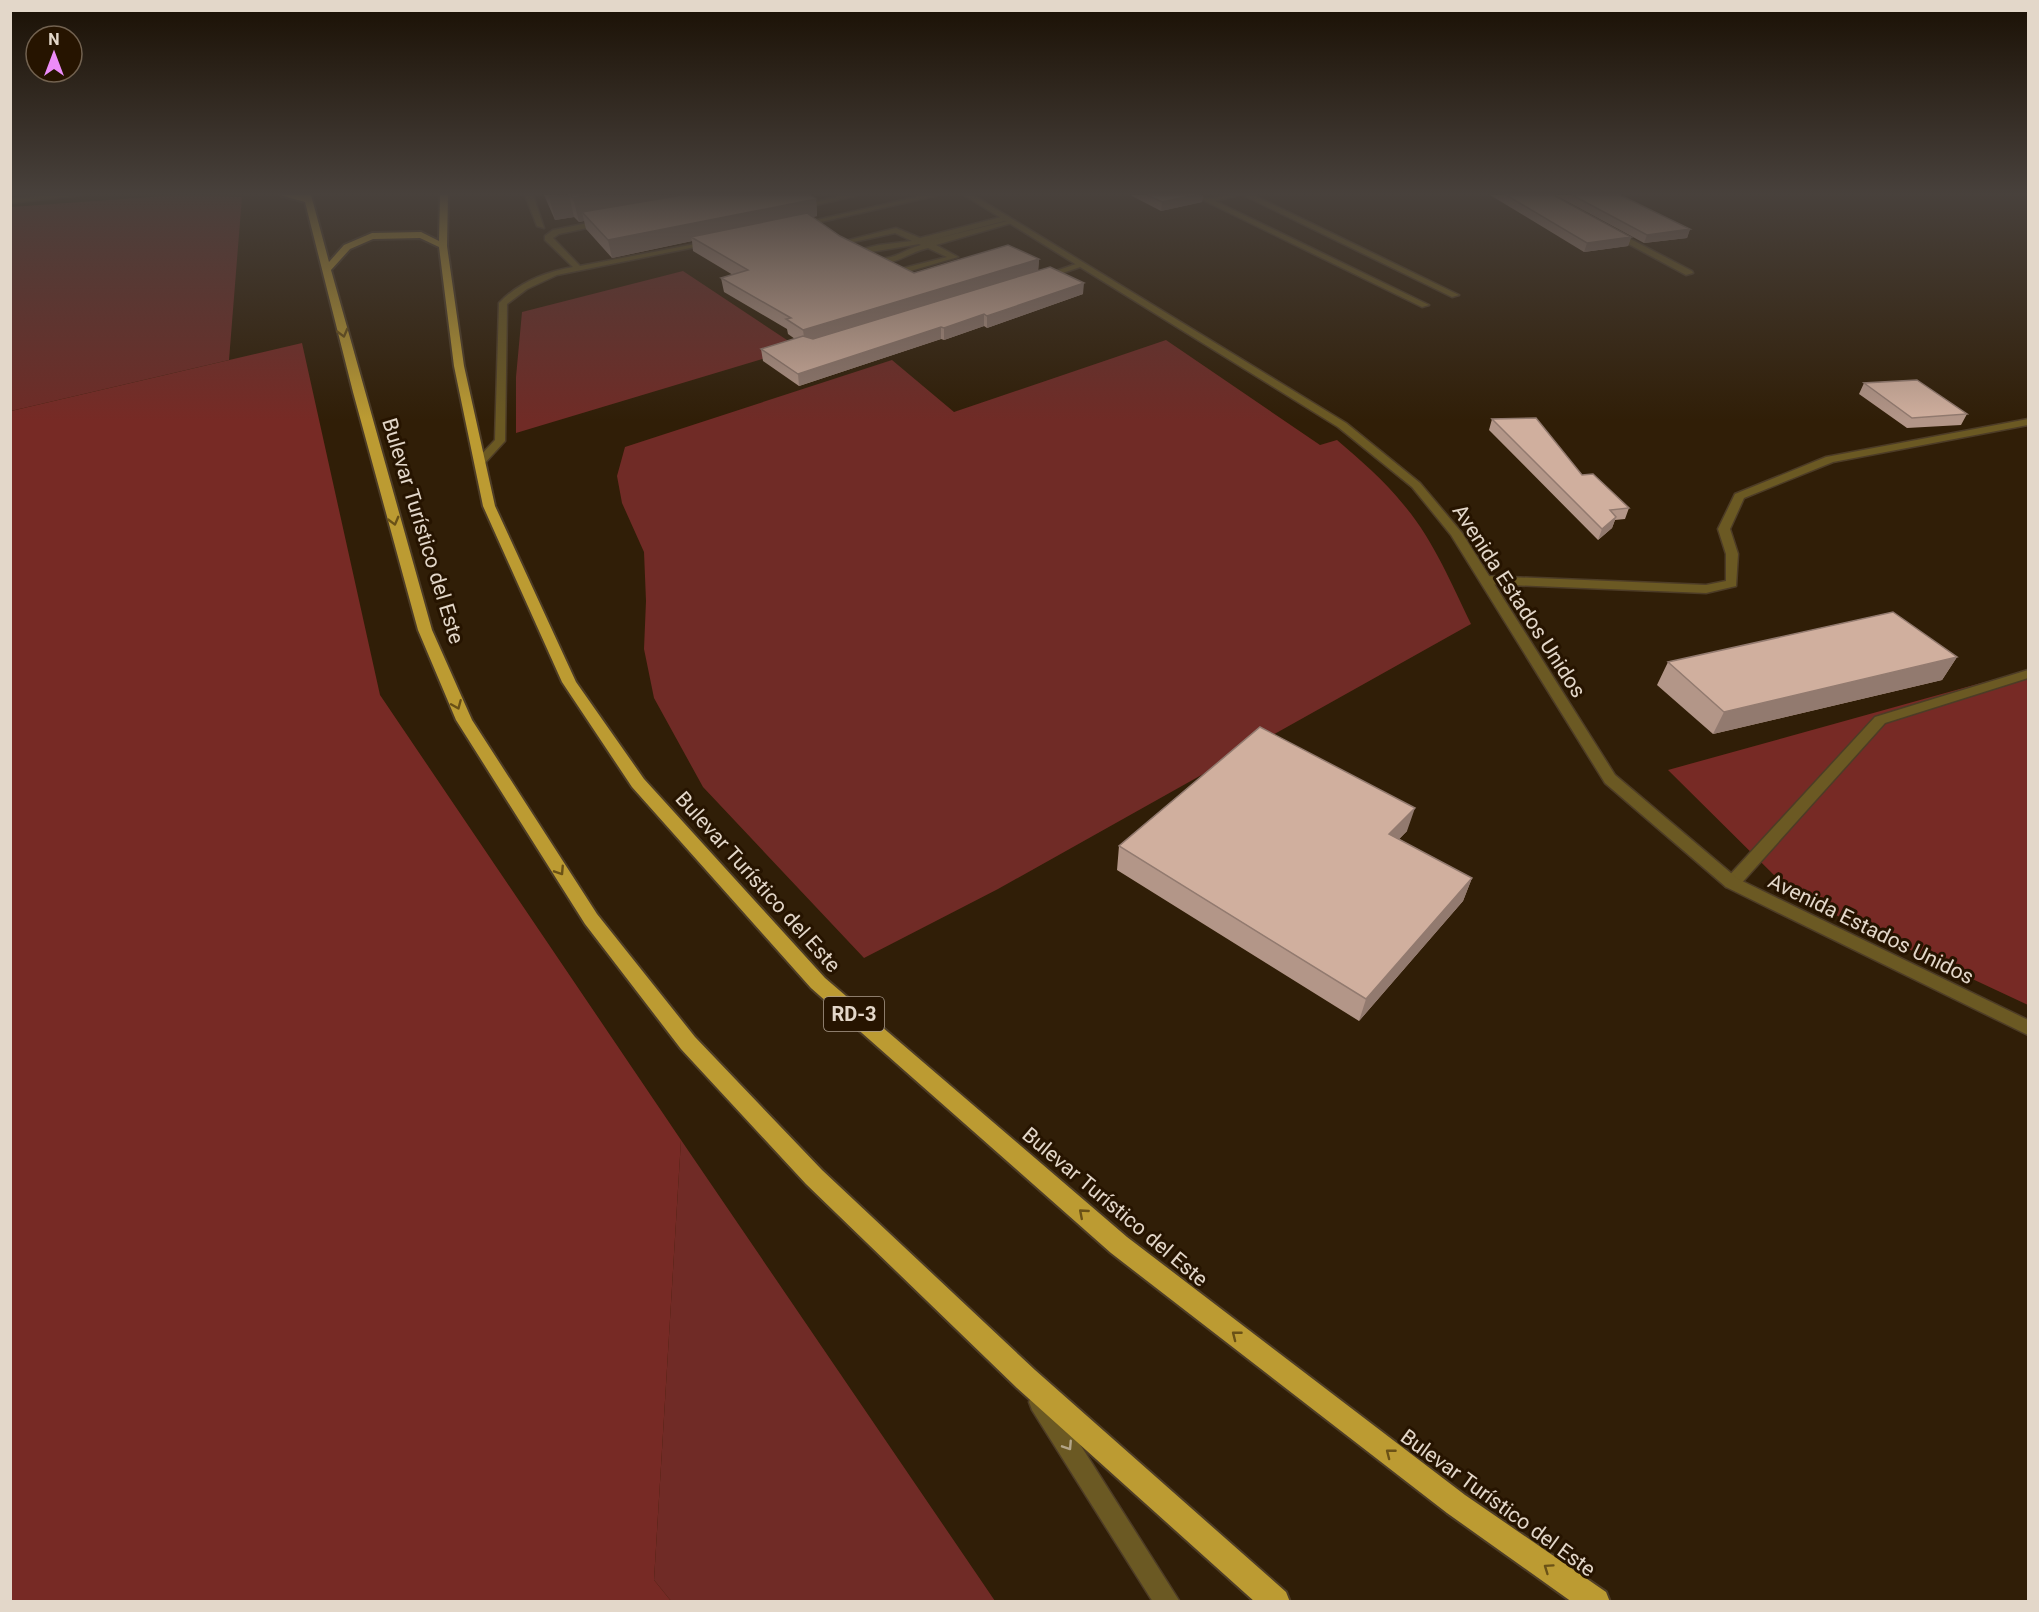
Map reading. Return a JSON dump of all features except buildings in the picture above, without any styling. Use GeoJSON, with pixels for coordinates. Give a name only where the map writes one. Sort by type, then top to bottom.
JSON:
{"type":"FeatureCollection","features":[{"type":"Feature","properties":{"kind":"highway","name":"Bulevar Turístico del Este"},"geometry":{"type":"LineString","coordinates":[[326,270],[425,630],[464,720],[591,919],[688,1043],[814,1177],[1026,1379],[1276,1602]]}},
{"type":"Feature","properties":{"kind":"highway","name":"Bulevar Turístico del Este"},"geometry":{"type":"LineString","coordinates":[[446,270],[459,366],[489,506],[569,682],[638,783],[818,983],[1119,1245],[1456,1504],[1596,1602]]}},
{"type":"Feature","properties":{"kind":"street"},"geometry":{"type":"LineString","coordinates":[[480,462],[500,441],[503,303],[534,283],[555,273],[568,270]]}},
{"type":"Feature","properties":{"kind":"street"},"geometry":{"type":"LineString","coordinates":[[1037,279],[1065,270]]}},
{"type":"Feature","properties":{"kind":"street","name":"Avenida Estados Unidos"},"geometry":{"type":"LineString","coordinates":[[1090,270],[1342,425],[1416,484],[1456,533],[1610,780],[1732,883],[2028,1028]]}},
{"type":"Feature","properties":{"kind":"street"},"geometry":{"type":"LineString","coordinates":[[1353,270],[1425,305]]}},
{"type":"Feature","properties":{"kind":"street"},"geometry":{"type":"LineString","coordinates":[[1403,270],[1455,295]]}},
{"type":"Feature","properties":{"kind":"street"},"geometry":{"type":"LineString","coordinates":[[1684,270],[1689,273]]}},
{"type":"Feature","properties":{"kind":"street"},"geometry":{"type":"LineString","coordinates":[[1416,285],[1428,282]]}},
{"type":"Feature","properties":{"kind":"street"},"geometry":{"type":"LineString","coordinates":[[1393,290],[1405,287]]}},
{"type":"Feature","properties":{"kind":"street"},"geometry":{"type":"LineString","coordinates":[[1485,580],[1706,589],[1732,583],[1732,554],[1724,529],[1739,496],[1830,459],[2028,422]]}},
{"type":"Feature","properties":{"kind":"street"},"geometry":{"type":"LineString","coordinates":[[1732,883],[1880,720],[2028,674]]}},
{"type":"Feature","properties":{"kind":"street"},"geometry":{"type":"LineString","coordinates":[[1026,1379],[1168,1602]]}},
{"type":"Feature","properties":{"kind":"shaded area"},"geometry":{"type":"Polygon","coordinates":[[[11,270],[236,270],[229,360],[11,411],[11,270]]]}},
{"type":"Feature","properties":{"kind":"shaded area"},"geometry":{"type":"Polygon","coordinates":[[[683,271],[799,348],[516,433],[516,377],[522,312],[683,271]]]}},
{"type":"Feature","properties":{"kind":"shaded area"},"geometry":{"type":"Polygon","coordinates":[[[1166,340],[1320,445],[1337,440],[1372,470],[1396,495],[1423,532],[1441,562],[1471,624],[998,889],[864,958],[703,787],[654,698],[644,649],[646,601],[644,552],[622,503],[617,476],[625,447],[892,360],[954,412],[1166,340]]]}},
{"type":"Feature","properties":{"kind":"shaded area"},"geometry":{"type":"Polygon","coordinates":[[[302,343],[380,695],[681,1140],[654,1580],[671,1601],[11,1601],[11,411],[302,343]]]}},
{"type":"Feature","properties":{"kind":"shaded area"},"geometry":{"type":"Polygon","coordinates":[[[2028,670],[2028,1005],[1795,896],[1668,770],[2028,670]]]}},
{"type":"Feature","properties":{"kind":"shaded area"},"geometry":{"type":"Polygon","coordinates":[[[681,1140],[995,1601],[671,1601],[654,1580],[681,1140]]]}}]}
